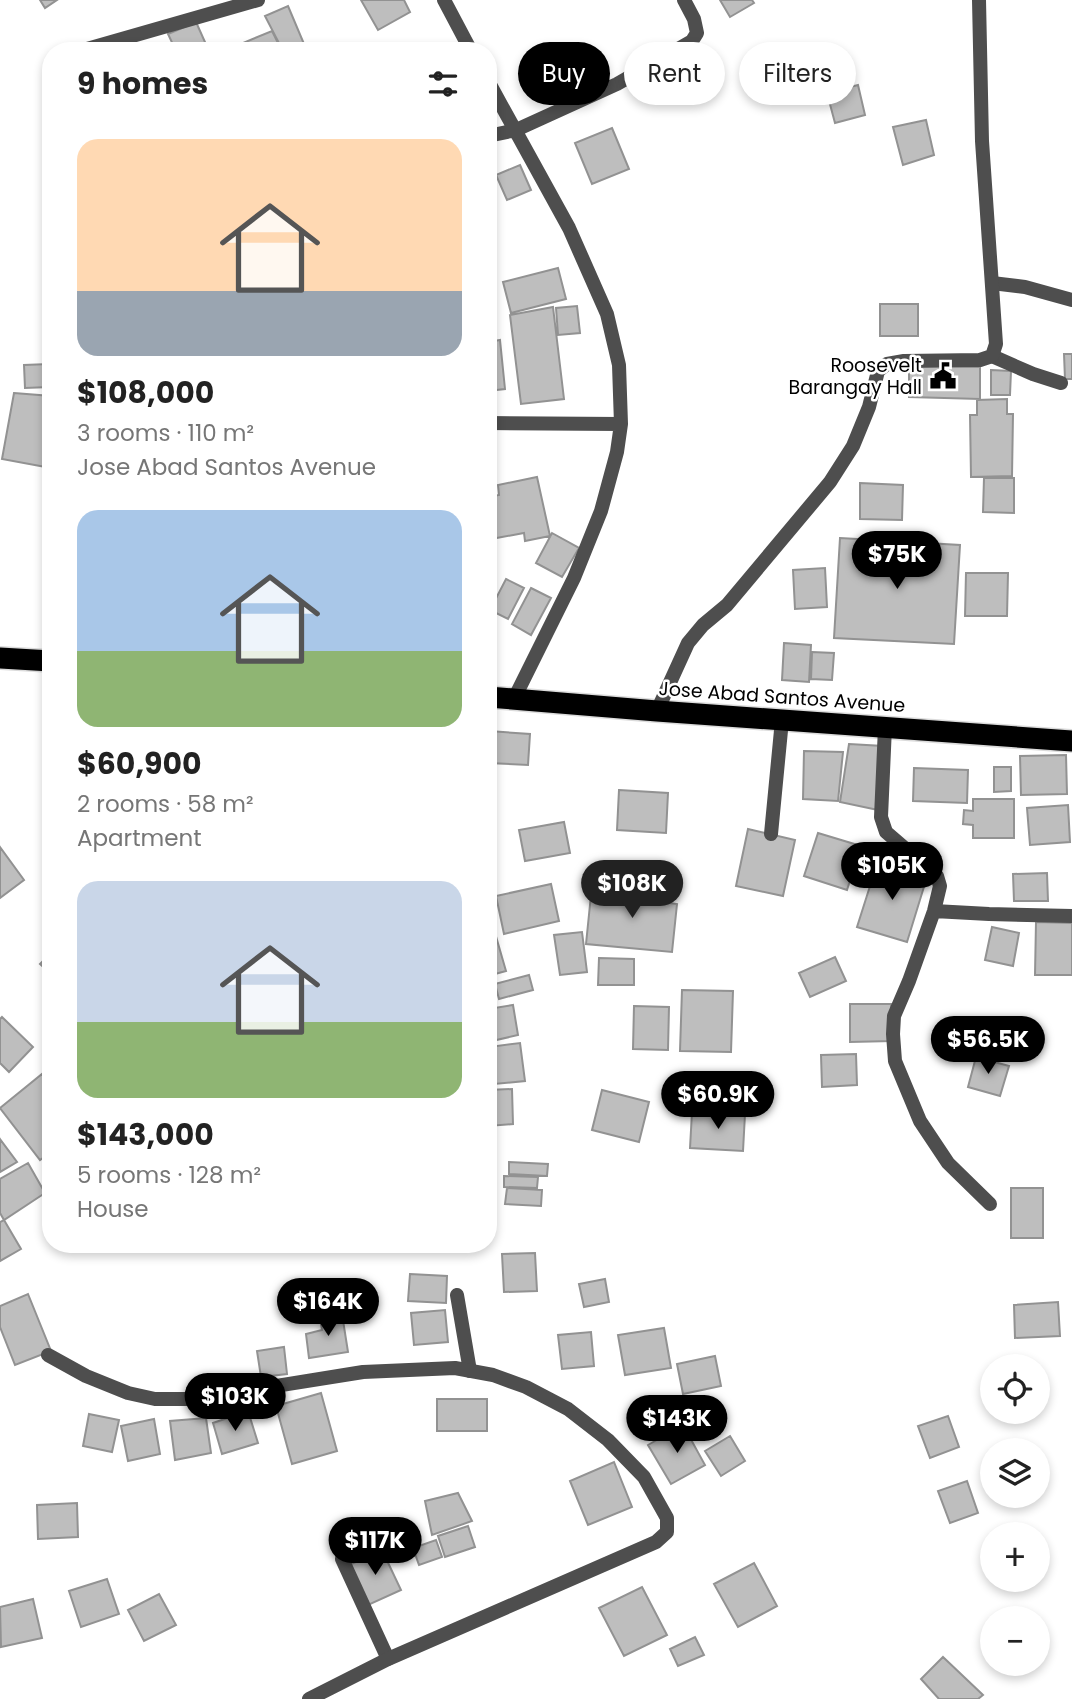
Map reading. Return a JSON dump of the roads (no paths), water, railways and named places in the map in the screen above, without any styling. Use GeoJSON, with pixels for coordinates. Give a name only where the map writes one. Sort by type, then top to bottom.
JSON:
{"type":"FeatureCollection","features":[{"type":"Feature","properties":{"kind":"highway"},"geometry":{"type":"LineString","coordinates":[[0,658],[42,660]]}},
{"type":"Feature","properties":{"kind":"highway","name":"Jose Abad Santos Avenue"},"geometry":{"type":"LineString","coordinates":[[497,698],[1072,741]]}},
{"type":"Feature","properties":{"kind":"street"},"geometry":{"type":"LineString","coordinates":[[111,42],[258,0]]}},
{"type":"Feature","properties":{"kind":"street"},"geometry":{"type":"LineString","coordinates":[[444,0],[466,42]]}},
{"type":"Feature","properties":{"kind":"street"},"geometry":{"type":"LineString","coordinates":[[497,134],[516,130],[617,84],[692,41],[697,33],[695,19],[684,0]]}},
{"type":"Feature","properties":{"kind":"street"},"geometry":{"type":"LineString","coordinates":[[979,0],[982,141],[996,344],[992,356]]}},
{"type":"Feature","properties":{"kind":"street"},"geometry":{"type":"LineString","coordinates":[[497,97],[569,228],[607,314],[619,365],[621,424],[617,452],[601,511],[574,578],[514,699]]}},
{"type":"Feature","properties":{"kind":"street"},"geometry":{"type":"LineString","coordinates":[[992,283],[1072,300]]}},
{"type":"Feature","properties":{"kind":"street"},"geometry":{"type":"LineString","coordinates":[[657,711],[688,643],[703,625],[727,605],[836,473],[853,446],[869,407],[878,371],[887,364],[904,361],[980,360],[992,356],[1061,383]]}},
{"type":"Feature","properties":{"kind":"street"},"geometry":{"type":"LineString","coordinates":[[497,423],[621,424]]}},
{"type":"Feature","properties":{"kind":"street"},"geometry":{"type":"LineString","coordinates":[[771,834],[782,720]]}},
{"type":"Feature","properties":{"kind":"street"},"geometry":{"type":"LineString","coordinates":[[885,727],[881,817],[886,832],[937,876],[940,886],[934,911],[894,1016],[895,1061],[920,1121],[948,1163],[990,1204]]}},
{"type":"Feature","properties":{"kind":"street"},"geometry":{"type":"LineString","coordinates":[[934,911],[1072,916]]}},
{"type":"Feature","properties":{"kind":"street"},"geometry":{"type":"LineString","coordinates":[[457,1295],[470,1371]]}},
{"type":"Feature","properties":{"kind":"street"},"geometry":{"type":"LineString","coordinates":[[48,1355],[86,1377],[155,1399],[195,1399],[363,1372],[455,1368],[493,1375],[526,1387],[568,1409],[608,1440],[644,1477],[667,1518],[667,1532],[656,1542],[388,1659],[309,1699]]}},
{"type":"Feature","properties":{"kind":"street"},"geometry":{"type":"LineString","coordinates":[[342,1559],[388,1659]]}},
{"type":"Feature","properties":{"kind":"place","name":"Roosevelt Barangay Hall"},"geometry":{"type":"Point","coordinates":[943,376]}}]}
